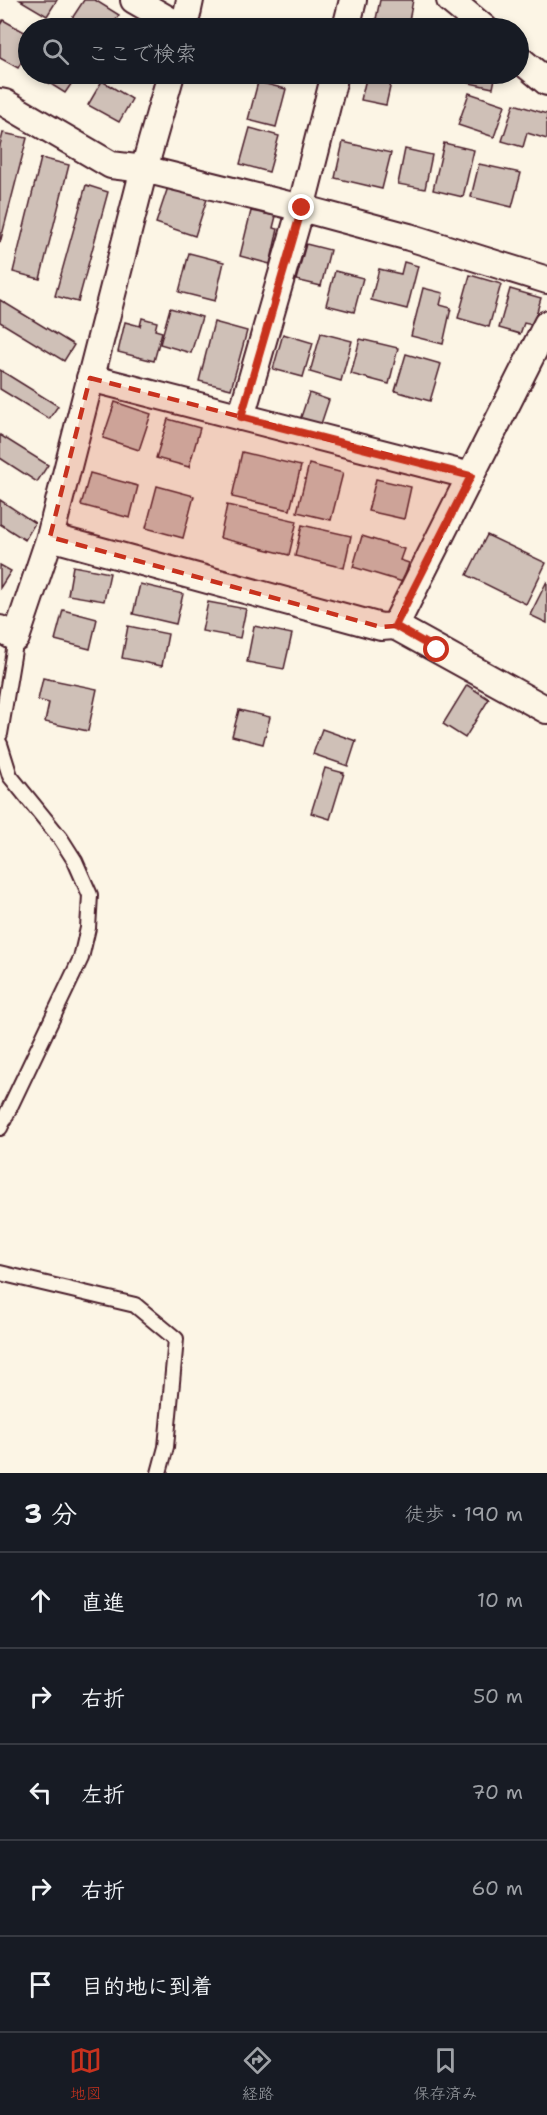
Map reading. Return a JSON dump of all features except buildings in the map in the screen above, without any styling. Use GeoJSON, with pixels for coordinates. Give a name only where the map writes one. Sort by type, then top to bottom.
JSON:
{"type":"FeatureCollection","features":[{"type":"Feature","properties":{"kind":"street"},"geometry":{"type":"LineString","coordinates":[[134,0],[166,18]]}},
{"type":"Feature","properties":{"kind":"street"},"geometry":{"type":"LineString","coordinates":[[186,18],[190,0]]}},
{"type":"Feature","properties":{"kind":"street"},"geometry":{"type":"LineString","coordinates":[[348,18],[353,0]]}},
{"type":"Feature","properties":{"kind":"street"},"geometry":{"type":"LineString","coordinates":[[450,0],[472,18]]}},
{"type":"Feature","properties":{"kind":"street"},"geometry":{"type":"LineString","coordinates":[[529,67],[547,82]]}},
{"type":"Feature","properties":{"kind":"street"},"geometry":{"type":"LineString","coordinates":[[8,633],[50,537],[144,169],[168,84]]}},
{"type":"Feature","properties":{"kind":"street"},"geometry":{"type":"LineString","coordinates":[[241,417],[302,208],[333,84]]}},
{"type":"Feature","properties":{"kind":"street"},"geometry":{"type":"LineString","coordinates":[[0,102],[111,165],[144,169],[302,208],[409,237],[547,280]]}},
{"type":"Feature","properties":{"kind":"street"},"geometry":{"type":"LineString","coordinates":[[395,626],[547,324]]}},
{"type":"Feature","properties":{"kind":"street"},"geometry":{"type":"LineString","coordinates":[[90,378],[471,476]]}},
{"type":"Feature","properties":{"kind":"street"},"geometry":{"type":"LineString","coordinates":[[50,537],[381,627],[395,626],[547,710]]}},
{"type":"Feature","properties":{"kind":"lane"},"geometry":{"type":"LineString","coordinates":[[0,734],[8,633]]}},
{"type":"Feature","properties":{"kind":"lane"},"geometry":{"type":"LineString","coordinates":[[0,744],[10,776],[61,839],[75,861],[90,895],[88,928],[81,958],[0,1128]]}},
{"type":"Feature","properties":{"kind":"lane"},"geometry":{"type":"LineString","coordinates":[[0,1273],[135,1305],[176,1339],[166,1447],[159,1473]]}},
{"type":"Feature","properties":{"kind":"highlighted area"},"geometry":{"type":"Polygon","coordinates":[[[90,378],[471,476],[395,626],[381,627],[50,537],[90,378]]]}},
{"type":"Feature","properties":{"kind":"route"},"geometry":{"type":"LineString","coordinates":[[302,208],[241,417],[471,476],[395,626],[437,650]]}}]}
